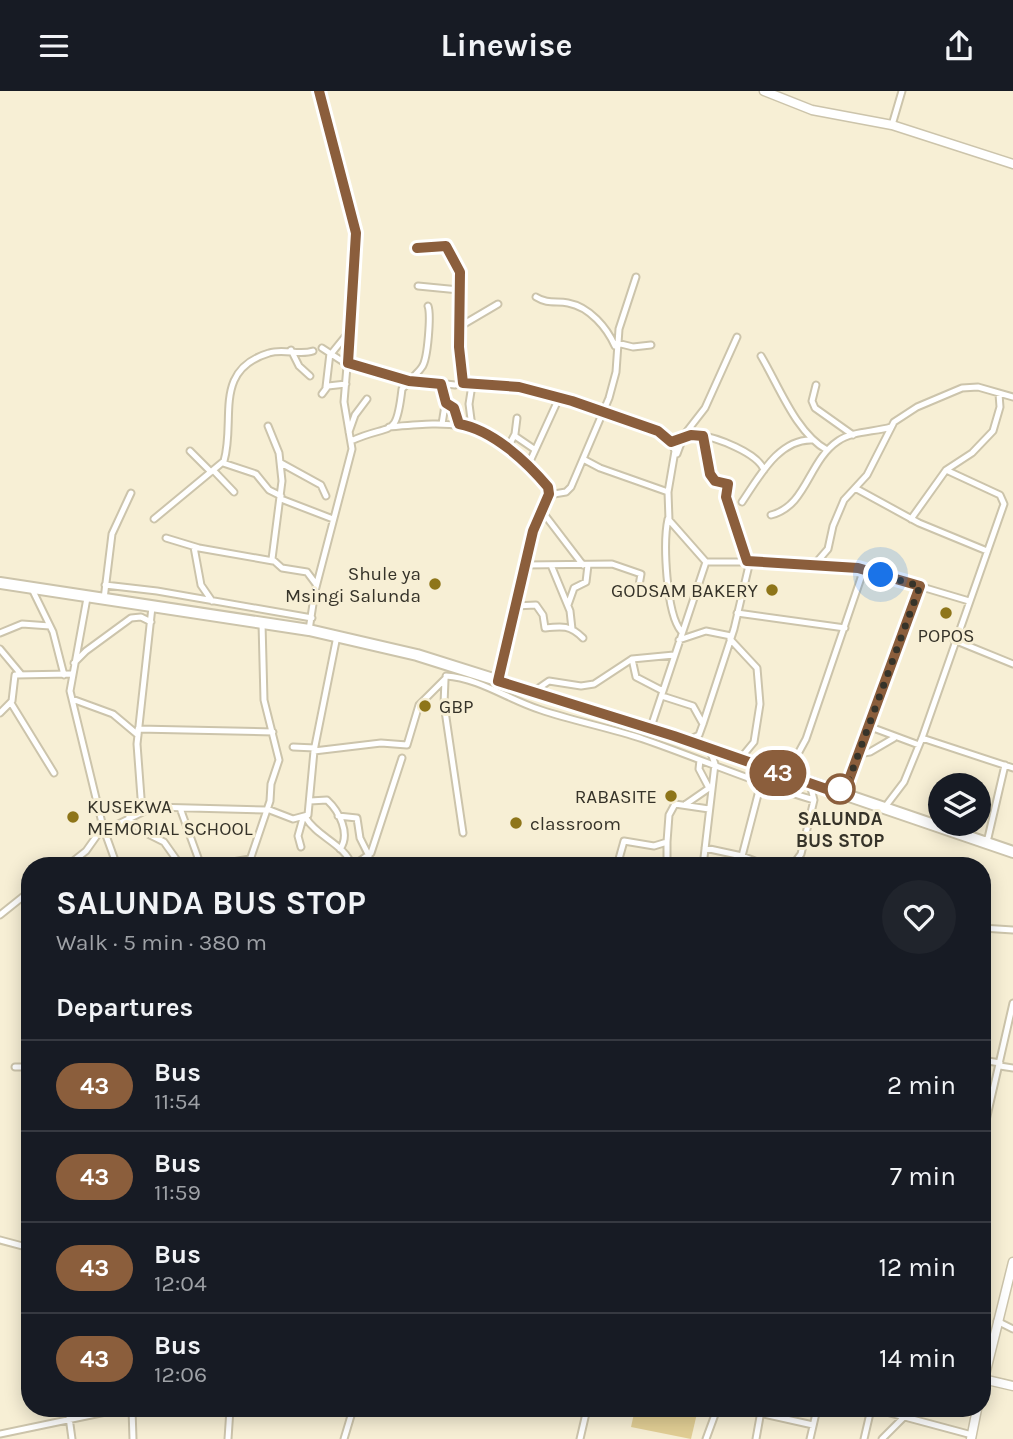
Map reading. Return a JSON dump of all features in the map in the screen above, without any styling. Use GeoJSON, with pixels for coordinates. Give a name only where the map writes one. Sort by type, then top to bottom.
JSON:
{"type":"FeatureCollection","features":[{"type":"Feature","properties":{"kind":"highway"},"geometry":{"type":"LineString","coordinates":[[0,583],[337,636],[447,673],[498,681],[688,741],[883,810],[1013,852]]}},
{"type":"Feature","properties":{"kind":"street"},"geometry":{"type":"LineString","coordinates":[[309,630],[316,584],[346,481],[351,441],[344,415],[356,233],[319,91]]}},
{"type":"Feature","properties":{"kind":"street"},"geometry":{"type":"LineString","coordinates":[[764,91],[812,110],[892,125],[1013,164]]}},
{"type":"Feature","properties":{"kind":"street"},"geometry":{"type":"LineString","coordinates":[[892,125],[902,91]]}},
{"type":"Feature","properties":{"kind":"street"},"geometry":{"type":"LineString","coordinates":[[417,248],[438,246],[450,250],[460,272],[463,383]]}},
{"type":"Feature","properties":{"kind":"street"},"geometry":{"type":"LineString","coordinates":[[548,495],[569,490],[603,410],[614,382],[624,306],[636,277]]}},
{"type":"Feature","properties":{"kind":"street"},"geometry":{"type":"LineString","coordinates":[[418,286],[459,291]]}},
{"type":"Feature","properties":{"kind":"street"},"geometry":{"type":"LineString","coordinates":[[537,297],[545,302],[576,305],[603,324],[617,346]]}},
{"type":"Feature","properties":{"kind":"street"},"geometry":{"type":"LineString","coordinates":[[463,327],[498,304]]}},
{"type":"Feature","properties":{"kind":"street"},"geometry":{"type":"LineString","coordinates":[[389,427],[401,412],[402,389],[426,358],[431,316],[428,306]]}},
{"type":"Feature","properties":{"kind":"street"},"geometry":{"type":"LineString","coordinates":[[322,394],[326,387],[330,353],[348,333]]}},
{"type":"Feature","properties":{"kind":"street"},"geometry":{"type":"LineString","coordinates":[[681,631],[671,617],[668,602],[665,539],[667,492],[681,439],[705,408],[737,337]]}},
{"type":"Feature","properties":{"kind":"street"},"geometry":{"type":"LineString","coordinates":[[617,346],[650,345]]}},
{"type":"Feature","properties":{"kind":"street"},"geometry":{"type":"LineString","coordinates":[[322,348],[348,364],[410,381],[519,387],[603,410],[658,431],[671,442],[676,457]]}},
{"type":"Feature","properties":{"kind":"street"},"geometry":{"type":"LineString","coordinates":[[154,519],[223,463],[227,453],[229,395],[235,378],[259,357],[292,350],[313,351]]}},
{"type":"Feature","properties":{"kind":"street"},"geometry":{"type":"LineString","coordinates":[[292,350],[299,366],[310,376]]}},
{"type":"Feature","properties":{"kind":"street"},"geometry":{"type":"LineString","coordinates":[[761,356],[780,388],[782,400],[814,440],[827,450]]}},
{"type":"Feature","properties":{"kind":"street"},"geometry":{"type":"LineString","coordinates":[[326,387],[346,384]]}},
{"type":"Feature","properties":{"kind":"street"},"geometry":{"type":"LineString","coordinates":[[441,384],[446,403],[442,424]]}},
{"type":"Feature","properties":{"kind":"street"},"geometry":{"type":"LineString","coordinates":[[816,384],[813,401],[815,408],[853,435]]}},
{"type":"Feature","properties":{"kind":"street"},"geometry":{"type":"LineString","coordinates":[[472,385],[469,404],[472,428]]}},
{"type":"Feature","properties":{"kind":"street"},"geometry":{"type":"LineString","coordinates":[[771,515],[782,512],[795,502],[810,470],[827,450],[841,439],[891,427],[917,407],[951,391],[978,387],[1013,397]]}},
{"type":"Feature","properties":{"kind":"street"},"geometry":{"type":"LineString","coordinates":[[911,519],[946,470],[972,453],[993,431],[998,420],[999,394]]}},
{"type":"Feature","properties":{"kind":"street"},"geometry":{"type":"LineString","coordinates":[[527,468],[559,398]]}},
{"type":"Feature","properties":{"kind":"street"},"geometry":{"type":"LineString","coordinates":[[349,432],[355,415],[367,399]]}},
{"type":"Feature","properties":{"kind":"street"},"geometry":{"type":"LineString","coordinates":[[446,403],[454,408],[459,424]]}},
{"type":"Feature","properties":{"kind":"street"},"geometry":{"type":"LineString","coordinates":[[507,449],[515,436],[517,418]]}},
{"type":"Feature","properties":{"kind":"street"},"geometry":{"type":"LineString","coordinates":[[351,441],[389,427],[459,424],[472,428],[507,449],[546,485],[548,495],[525,565],[498,681]]}},
{"type":"Feature","properties":{"kind":"street"},"geometry":{"type":"LineString","coordinates":[[268,426],[281,463],[281,498],[272,551],[273,561]]}},
{"type":"Feature","properties":{"kind":"street"},"geometry":{"type":"LineString","coordinates":[[815,564],[825,554],[838,512],[867,475],[891,427]]}},
{"type":"Feature","properties":{"kind":"street"},"geometry":{"type":"LineString","coordinates":[[671,442],[691,435],[703,436],[743,450],[760,461],[764,470]]}},
{"type":"Feature","properties":{"kind":"street"},"geometry":{"type":"LineString","coordinates":[[515,436],[534,449]]}},
{"type":"Feature","properties":{"kind":"street"},"geometry":{"type":"LineString","coordinates":[[688,741],[699,735],[703,724],[731,637],[748,561],[726,497],[728,484],[715,481],[710,474],[703,436]]}},
{"type":"Feature","properties":{"kind":"street"},"geometry":{"type":"LineString","coordinates":[[743,502],[779,451],[804,440],[814,440]]}},
{"type":"Feature","properties":{"kind":"street"},"geometry":{"type":"LineString","coordinates":[[190,451],[234,492]]}},
{"type":"Feature","properties":{"kind":"street"},"geometry":{"type":"LineString","coordinates":[[583,459],[600,468],[667,492]]}},
{"type":"Feature","properties":{"kind":"street"},"geometry":{"type":"LineString","coordinates":[[223,463],[251,472],[281,498],[333,519]]}},
{"type":"Feature","properties":{"kind":"street"},"geometry":{"type":"LineString","coordinates":[[281,463],[315,481],[326,496]]}},
{"type":"Feature","properties":{"kind":"street"},"geometry":{"type":"LineString","coordinates":[[883,810],[904,782],[922,738],[954,640],[1002,512],[1003,500],[994,491],[946,470]]}},
{"type":"Feature","properties":{"kind":"street"},"geometry":{"type":"LineString","coordinates":[[855,488],[911,519],[987,551]]}},
{"type":"Feature","properties":{"kind":"street"},"geometry":{"type":"LineString","coordinates":[[104,599],[112,534],[131,493]]}},
{"type":"Feature","properties":{"kind":"street"},"geometry":{"type":"LineString","coordinates":[[541,510],[585,565],[586,582],[573,588],[568,605]]}},
{"type":"Feature","properties":{"kind":"street"},"geometry":{"type":"LineString","coordinates":[[668,516],[692,549],[706,562],[748,561],[864,569],[969,601]]}},
{"type":"Feature","properties":{"kind":"street"},"geometry":{"type":"LineString","coordinates":[[166,538],[194,547],[273,561],[282,568],[307,572],[316,584]]}},
{"type":"Feature","properties":{"kind":"street"},"geometry":{"type":"LineString","coordinates":[[194,547],[201,585],[212,601]]}},
{"type":"Feature","properties":{"kind":"street"},"geometry":{"type":"LineString","coordinates":[[650,730],[706,562]]}},
{"type":"Feature","properties":{"kind":"street"},"geometry":{"type":"LineString","coordinates":[[525,565],[612,564],[638,571],[642,578],[638,591]]}},
{"type":"Feature","properties":{"kind":"street"},"geometry":{"type":"LineString","coordinates":[[551,565],[568,605],[572,629]]}},
{"type":"Feature","properties":{"kind":"street"},"geometry":{"type":"LineString","coordinates":[[786,776],[806,739],[864,569]]}},
{"type":"Feature","properties":{"kind":"street"},"geometry":{"type":"LineString","coordinates":[[105,585],[312,618]]}},
{"type":"Feature","properties":{"kind":"street"},"geometry":{"type":"LineString","coordinates":[[835,792],[847,785],[920,586]]}},
{"type":"Feature","properties":{"kind":"street"},"geometry":{"type":"LineString","coordinates":[[32,589],[68,674],[104,829],[114,857]]}},
{"type":"Feature","properties":{"kind":"street"},"geometry":{"type":"LineString","coordinates":[[68,674],[73,664],[87,598]]}},
{"type":"Feature","properties":{"kind":"street"},"geometry":{"type":"LineString","coordinates":[[515,606],[536,605],[543,615],[545,628],[560,625],[572,629],[583,638]]}},
{"type":"Feature","properties":{"kind":"street"},"geometry":{"type":"LineString","coordinates":[[142,811],[138,732],[152,607]]}},
{"type":"Feature","properties":{"kind":"street"},"geometry":{"type":"LineString","coordinates":[[737,613],[845,628]]}},
{"type":"Feature","properties":{"kind":"street"},"geometry":{"type":"LineString","coordinates":[[73,664],[86,651],[131,618],[141,617],[151,622]]}},
{"type":"Feature","properties":{"kind":"street"},"geometry":{"type":"LineString","coordinates":[[0,633],[22,624],[50,627]]}},
{"type":"Feature","properties":{"kind":"street"},"geometry":{"type":"LineString","coordinates":[[251,857],[267,809],[279,760],[264,700],[262,624]]}},
{"type":"Feature","properties":{"kind":"street"},"geometry":{"type":"LineString","coordinates":[[679,640],[706,631],[731,637],[754,663],[758,679],[759,725],[754,742],[740,759]]}},
{"type":"Feature","properties":{"kind":"street"},"geometry":{"type":"LineString","coordinates":[[301,847],[298,837],[310,801],[314,749],[337,636]]}},
{"type":"Feature","properties":{"kind":"street"},"geometry":{"type":"LineString","coordinates":[[954,640],[1013,664]]}},
{"type":"Feature","properties":{"kind":"street"},"geometry":{"type":"LineString","coordinates":[[0,649],[20,673]]}},
{"type":"Feature","properties":{"kind":"street"},"geometry":{"type":"LineString","coordinates":[[533,692],[549,681],[581,686],[594,684],[632,659],[674,655]]}},
{"type":"Feature","properties":{"kind":"street"},"geometry":{"type":"LineString","coordinates":[[632,659],[636,677],[663,693],[687,702],[703,724]]}},
{"type":"Feature","properties":{"kind":"street"},"geometry":{"type":"LineString","coordinates":[[54,773],[11,703],[13,677],[20,673],[68,674]]}},
{"type":"Feature","properties":{"kind":"street"},"geometry":{"type":"LineString","coordinates":[[293,747],[314,749],[381,743],[407,745],[419,705],[447,673]]}},
{"type":"Feature","properties":{"kind":"street"},"geometry":{"type":"LineString","coordinates":[[447,673],[473,681],[505,698],[642,739],[715,764],[734,775],[814,800]]}},
{"type":"Feature","properties":{"kind":"street"},"geometry":{"type":"LineString","coordinates":[[447,673],[444,704],[463,833]]}},
{"type":"Feature","properties":{"kind":"street"},"geometry":{"type":"LineString","coordinates":[[72,699],[113,714],[138,732],[273,733]]}},
{"type":"Feature","properties":{"kind":"street"},"geometry":{"type":"LineString","coordinates":[[0,713],[11,703]]}},
{"type":"Feature","properties":{"kind":"street"},"geometry":{"type":"LineString","coordinates":[[868,726],[894,738],[919,745]]}},
{"type":"Feature","properties":{"kind":"street"},"geometry":{"type":"LineString","coordinates":[[858,754],[866,754],[894,738]]}},
{"type":"Feature","properties":{"kind":"street"},"geometry":{"type":"LineString","coordinates":[[922,738],[1013,768]]}},
{"type":"Feature","properties":{"kind":"street"},"geometry":{"type":"LineString","coordinates":[[704,857],[710,787],[715,764],[709,748]]}},
{"type":"Feature","properties":{"kind":"street"},"geometry":{"type":"LineString","coordinates":[[369,856],[385,816],[402,758]]}},
{"type":"Feature","properties":{"kind":"street"},"geometry":{"type":"LineString","coordinates":[[699,760],[699,769],[710,787]]}},
{"type":"Feature","properties":{"kind":"street"},"geometry":{"type":"LineString","coordinates":[[979,841],[988,838],[1005,765]]}},
{"type":"Feature","properties":{"kind":"street"},"geometry":{"type":"LineString","coordinates":[[705,848],[742,856],[761,783]]}},
{"type":"Feature","properties":{"kind":"street"},"geometry":{"type":"LineString","coordinates":[[799,857],[814,800],[810,785]]}},
{"type":"Feature","properties":{"kind":"street"},"geometry":{"type":"LineString","coordinates":[[686,804],[710,787]]}},
{"type":"Feature","properties":{"kind":"street"},"geometry":{"type":"LineString","coordinates":[[310,801],[327,800],[338,816],[345,838],[340,849]]}},
{"type":"Feature","properties":{"kind":"street"},"geometry":{"type":"LineString","coordinates":[[667,857],[672,806],[686,804],[709,810]]}},
{"type":"Feature","properties":{"kind":"street"},"geometry":{"type":"LineString","coordinates":[[79,857],[104,829],[142,811],[162,806],[267,809],[293,818],[304,818],[346,857]]}},
{"type":"Feature","properties":{"kind":"street"},"geometry":{"type":"LineString","coordinates":[[180,808],[198,857]]}},
{"type":"Feature","properties":{"kind":"street"},"geometry":{"type":"LineString","coordinates":[[338,816],[357,818],[360,838],[369,856]]}},
{"type":"Feature","properties":{"kind":"street"},"geometry":{"type":"LineString","coordinates":[[129,817],[137,828],[164,842],[175,857]]}},
{"type":"Feature","properties":{"kind":"street"},"geometry":{"type":"LineString","coordinates":[[620,857],[624,841],[654,846],[667,842]]}},
{"type":"Feature","properties":{"kind":"street"},"geometry":{"type":"LineString","coordinates":[[0,915],[21,898]]}},
{"type":"Feature","properties":{"kind":"street"},"geometry":{"type":"LineString","coordinates":[[991,929],[1013,930]]}},
{"type":"Feature","properties":{"kind":"street"},"geometry":{"type":"LineString","coordinates":[[991,1095],[1013,1003]]}},
{"type":"Feature","properties":{"kind":"street"},"geometry":{"type":"LineString","coordinates":[[991,1062],[1013,1068]]}},
{"type":"Feature","properties":{"kind":"street"},"geometry":{"type":"LineString","coordinates":[[15,1067],[21,1067]]}},
{"type":"Feature","properties":{"kind":"street"},"geometry":{"type":"LineString","coordinates":[[0,1240],[21,1246]]}},
{"type":"Feature","properties":{"kind":"street"},"geometry":{"type":"LineString","coordinates":[[991,1345],[1013,1262]]}},
{"type":"Feature","properties":{"kind":"street"},"geometry":{"type":"LineString","coordinates":[[997,1321],[1013,1329]]}},
{"type":"Feature","properties":{"kind":"street"},"geometry":{"type":"LineString","coordinates":[[991,1382],[1013,1386]]}},
{"type":"Feature","properties":{"kind":"street"},"geometry":{"type":"LineString","coordinates":[[0,1434],[69,1417],[72,1439]]}},
{"type":"Feature","properties":{"kind":"street"},"geometry":{"type":"LineString","coordinates":[[132,1417],[133,1439]]}},
{"type":"Feature","properties":{"kind":"street"},"geometry":{"type":"LineString","coordinates":[[228,1439],[229,1417]]}},
{"type":"Feature","properties":{"kind":"street"},"geometry":{"type":"LineString","coordinates":[[344,1439],[351,1417]]}},
{"type":"Feature","properties":{"kind":"street"},"geometry":{"type":"LineString","coordinates":[[580,1439],[585,1417]]}},
{"type":"Feature","properties":{"kind":"street"},"geometry":{"type":"LineString","coordinates":[[706,1439],[714,1417]]}},
{"type":"Feature","properties":{"kind":"street"},"geometry":{"type":"LineString","coordinates":[[756,1439],[760,1417]]}},
{"type":"Feature","properties":{"kind":"street"},"geometry":{"type":"LineString","coordinates":[[783,1417],[813,1425]]}},
{"type":"Feature","properties":{"kind":"street"},"geometry":{"type":"LineString","coordinates":[[810,1439],[815,1417]]}},
{"type":"Feature","properties":{"kind":"street"},"geometry":{"type":"LineString","coordinates":[[864,1439],[871,1417]]}},
{"type":"Feature","properties":{"kind":"street"},"geometry":{"type":"LineString","coordinates":[[881,1439],[904,1417],[971,1437],[975,1417]]}},
{"type":"Feature","properties":{"kind":"street"},"geometry":{"type":"LineString","coordinates":[[24,1429],[24,1439]]}},
{"type":"Feature","properties":{"kind":"shaded area"},"geometry":{"type":"Polygon","coordinates":[[[633,1417],[696,1417],[691,1439],[631,1427],[633,1417]]]}},
{"type":"Feature","properties":{"kind":"bus line","name":"43"},"geometry":{"type":"LineString","coordinates":[[319,91],[356,233],[348,363],[393,374],[409,381],[441,384],[446,403],[454,408],[459,424],[481,431],[499,442],[548,487],[549,494],[533,531],[498,681],[674,736],[810,785],[835,792],[847,785],[920,586],[897,577],[858,568],[747,561],[725,494],[728,484],[725,481],[715,481],[710,474],[703,436],[691,435],[671,442],[658,431],[572,401],[549,397],[526,388],[463,383],[459,347],[462,317],[458,296],[458,266],[446,246],[417,248]]}},
{"type":"Feature","properties":{"kind":"place","name":"Shule ya Msingi Salunda"},"geometry":{"type":"Point","coordinates":[435,584]}},
{"type":"Feature","properties":{"kind":"place","name":"GODSAM BAKERY"},"geometry":{"type":"Point","coordinates":[772,590]}},
{"type":"Feature","properties":{"kind":"place","name":"POPOS"},"geometry":{"type":"Point","coordinates":[946,613]}},
{"type":"Feature","properties":{"kind":"place","name":"GBP"},"geometry":{"type":"Point","coordinates":[425,706]}},
{"type":"Feature","properties":{"kind":"place","name":"SALUNDA BUS STOP"},"geometry":{"type":"Point","coordinates":[840,789]}},
{"type":"Feature","properties":{"kind":"place","name":"RABASITE"},"geometry":{"type":"Point","coordinates":[671,796]}},
{"type":"Feature","properties":{"kind":"place","name":"KUSEKWA MEMORIAL SCHOOL"},"geometry":{"type":"Point","coordinates":[73,817]}},
{"type":"Feature","properties":{"kind":"place","name":"classroom"},"geometry":{"type":"Point","coordinates":[516,823]}},
{"type":"Feature","properties":{"kind":"route"},"geometry":{"type":"LineString","coordinates":[[840,789],[835,792],[847,785],[920,586],[897,577],[881,575]]}}]}
